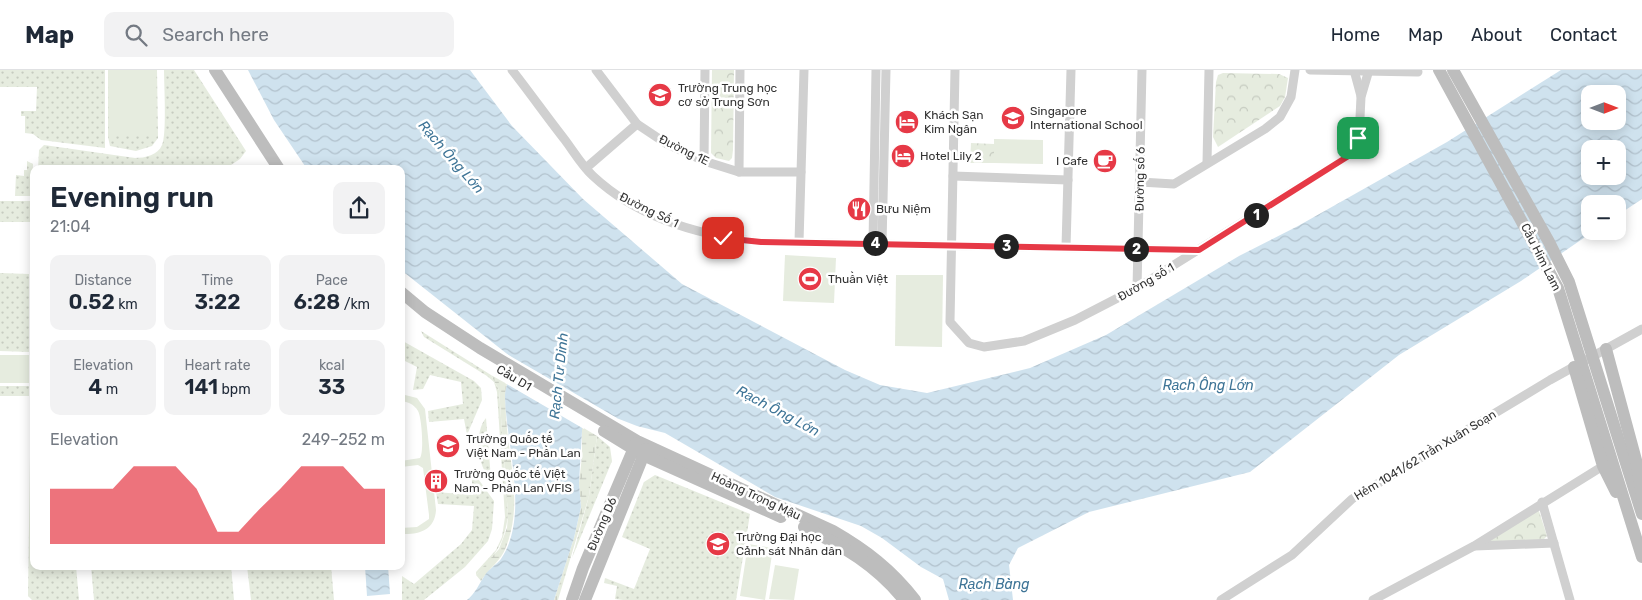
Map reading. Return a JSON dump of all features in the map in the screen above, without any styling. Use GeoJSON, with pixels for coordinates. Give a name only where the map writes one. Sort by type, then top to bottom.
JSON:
{"type":"FeatureCollection","features":[{"type":"Feature","properties":{"kind":"main road"},"geometry":{"type":"LineString","coordinates":[[205,70],[267,165]]}},
{"type":"Feature","properties":{"kind":"main road"},"geometry":{"type":"LineString","coordinates":[[215,70],[277,165]]}},
{"type":"Feature","properties":{"kind":"main road","name":"Cầu Him Lam"},"geometry":{"type":"LineString","coordinates":[[1439,70],[1558,288],[1612,459]]}},
{"type":"Feature","properties":{"kind":"main road","name":"Cầu Him Lam"},"geometry":{"type":"LineString","coordinates":[[1454,70],[1569,282],[1612,459]]}},
{"type":"Feature","properties":{"kind":"main road"},"geometry":{"type":"LineString","coordinates":[[405,296],[423,315]]}},
{"type":"Feature","properties":{"kind":"main road"},"geometry":{"type":"LineString","coordinates":[[405,305],[423,315]]}},
{"type":"Feature","properties":{"kind":"main road","name":"Cầu D1"},"geometry":{"type":"LineString","coordinates":[[423,315],[477,351],[607,428]]}},
{"type":"Feature","properties":{"kind":"main road"},"geometry":{"type":"LineString","coordinates":[[1606,349],[1636,460],[1642,496]]}},
{"type":"Feature","properties":{"kind":"main road"},"geometry":{"type":"LineString","coordinates":[[1574,367],[1612,459],[1642,557]]}},
{"type":"Feature","properties":{"kind":"main road","name":"Hoàng Trọng Mậu"},"geometry":{"type":"LineString","coordinates":[[607,428],[640,448],[836,543],[880,574],[904,600]]}},
{"type":"Feature","properties":{"kind":"main road","name":"Hoàng Trọng Mậu"},"geometry":{"type":"LineString","coordinates":[[640,448],[841,536],[878,560],[915,600]]}},
{"type":"Feature","properties":{"kind":"main road","name":"Đường D6"},"geometry":{"type":"LineString","coordinates":[[572,600],[583,568],[640,448]]}},
{"type":"Feature","properties":{"kind":"main road","name":"Đường D6"},"geometry":{"type":"LineString","coordinates":[[585,600],[640,448]]}},
{"type":"Feature","properties":{"kind":"main road"},"geometry":{"type":"LineString","coordinates":[[1612,459],[1642,514]]}},
{"type":"Feature","properties":{"kind":"street","name":"Đường Số 1"},"geometry":{"type":"LineString","coordinates":[[512,70],[586,168],[614,193],[694,230],[742,240],[1199,250]]}},
{"type":"Feature","properties":{"kind":"street","name":"Đường 1E"},"geometry":{"type":"LineString","coordinates":[[596,70],[637,124],[666,144],[704,161],[739,172],[801,172]]}},
{"type":"Feature","properties":{"kind":"street"},"geometry":{"type":"LineString","coordinates":[[704,161],[706,70]]}},
{"type":"Feature","properties":{"kind":"street"},"geometry":{"type":"LineString","coordinates":[[739,172],[740,70]]}},
{"type":"Feature","properties":{"kind":"street"},"geometry":{"type":"LineString","coordinates":[[799,242],[804,70]]}},
{"type":"Feature","properties":{"kind":"street"},"geometry":{"type":"LineString","coordinates":[[876,70],[877,243]]}},
{"type":"Feature","properties":{"kind":"street"},"geometry":{"type":"LineString","coordinates":[[877,243],[886,70]]}},
{"type":"Feature","properties":{"kind":"street","name":"Đường số 1"},"geometry":{"type":"LineString","coordinates":[[956,70],[950,322],[968,343],[984,347],[1032,337],[1075,320],[1137,288],[1350,155],[1358,138],[1361,97],[1369,70]]}},
{"type":"Feature","properties":{"kind":"street"},"geometry":{"type":"LineString","coordinates":[[1066,247],[1071,70]]}},
{"type":"Feature","properties":{"kind":"street","name":"Đường số 6"},"geometry":{"type":"LineString","coordinates":[[1137,288],[1142,70]]}},
{"type":"Feature","properties":{"kind":"street"},"geometry":{"type":"LineString","coordinates":[[1207,163],[1209,70]]}},
{"type":"Feature","properties":{"kind":"street"},"geometry":{"type":"LineString","coordinates":[[1140,182],[1174,184],[1265,130],[1280,116],[1291,97],[1295,70]]}},
{"type":"Feature","properties":{"kind":"street"},"geometry":{"type":"LineString","coordinates":[[1310,70],[1418,72]]}},
{"type":"Feature","properties":{"kind":"street"},"geometry":{"type":"LineString","coordinates":[[1354,70],[1361,97]]}},
{"type":"Feature","properties":{"kind":"street"},"geometry":{"type":"LineString","coordinates":[[586,168],[637,124]]}},
{"type":"Feature","properties":{"kind":"street"},"geometry":{"type":"LineString","coordinates":[[953,176],[1068,180]]}},
{"type":"Feature","properties":{"kind":"street","name":"Hẻm 1041/62 Trần Xuân Soạn"},"geometry":{"type":"LineString","coordinates":[[1221,600],[1292,555],[1352,499],[1574,367],[1642,329]]}},
{"type":"Feature","properties":{"kind":"street"},"geometry":{"type":"LineString","coordinates":[[1373,600],[1474,546],[1612,459]]}},
{"type":"Feature","properties":{"kind":"street"},"geometry":{"type":"LineString","coordinates":[[1542,502],[1570,600]]}},
{"type":"Feature","properties":{"kind":"street"},"geometry":{"type":"LineString","coordinates":[[1474,546],[1554,543]]}},
{"type":"Feature","properties":{"kind":"green space"},"geometry":{"type":"Polygon","coordinates":[[[0,70],[105,70],[105,148],[41,140],[33,134],[25,133],[25,116],[21,116],[21,111],[36,111],[37,87],[0,87],[0,70]]]}},
{"type":"Feature","properties":{"kind":"green space"},"geometry":{"type":"Polygon","coordinates":[[[108,70],[157,70],[158,138],[152,146],[136,151],[110,146],[108,137],[108,70]]]}},
{"type":"Feature","properties":{"kind":"green space"},"geometry":{"type":"Polygon","coordinates":[[[108,70],[155,70],[155,134],[109,134],[108,70]]]}},
{"type":"Feature","properties":{"kind":"green space"},"geometry":{"type":"Polygon","coordinates":[[[164,70],[194,70],[246,151],[240,159],[231,165],[38,165],[39,150],[44,145],[135,158],[154,154],[162,145],[164,139],[164,70]]]}},
{"type":"Feature","properties":{"kind":"green space"},"geometry":{"type":"Polygon","coordinates":[[[712,70],[734,70],[733,150],[732,158],[729,161],[716,158],[711,153],[712,70]]]}},
{"type":"Feature","properties":{"kind":"green space"},"geometry":{"type":"Polygon","coordinates":[[[1223,73],[1279,74],[1288,78],[1285,97],[1280,106],[1218,147],[1213,137],[1216,82],[1218,75],[1223,73]]]}},
{"type":"Feature","properties":{"kind":"green space"},"geometry":{"type":"Polygon","coordinates":[[[994,139],[1043,140],[1043,164],[994,163],[994,139]]]}},
{"type":"Feature","properties":{"kind":"green space"},"geometry":{"type":"Polygon","coordinates":[[[971,143],[994,144],[994,163],[970,163],[971,143]]]}},
{"type":"Feature","properties":{"kind":"green space"},"geometry":{"type":"Polygon","coordinates":[[[27,161],[33,164],[30,165],[30,196],[15,196],[16,175],[24,176],[24,170],[27,170],[27,161]]]}},
{"type":"Feature","properties":{"kind":"green space"},"geometry":{"type":"Polygon","coordinates":[[[0,201],[30,201],[30,222],[0,222],[0,201]]]}},
{"type":"Feature","properties":{"kind":"green space","name":"Thuần Việt"},"geometry":{"type":"Polygon","coordinates":[[[785,255],[836,258],[834,303],[783,301],[785,255]]]}},
{"type":"Feature","properties":{"kind":"green space"},"geometry":{"type":"Polygon","coordinates":[[[0,273],[29,274],[29,352],[0,351],[0,273]]]}},
{"type":"Feature","properties":{"kind":"green space"},"geometry":{"type":"Polygon","coordinates":[[[896,275],[943,275],[942,347],[895,346],[896,275]]]}},
{"type":"Feature","properties":{"kind":"green space"},"geometry":{"type":"Polygon","coordinates":[[[421,331],[491,375],[499,390],[508,515],[507,524],[505,533],[494,555],[476,575],[476,572],[496,550],[502,537],[505,517],[497,392],[494,382],[487,376],[424,337],[421,331]]]}},
{"type":"Feature","properties":{"kind":"green space"},"geometry":{"type":"Polygon","coordinates":[[[405,342],[474,381],[481,388],[482,400],[467,435],[464,419],[429,422],[428,411],[463,404],[461,382],[430,375],[423,389],[413,390],[417,367],[405,361],[405,342]]]}},
{"type":"Feature","properties":{"kind":"green space"},"geometry":{"type":"Polygon","coordinates":[[[0,355],[29,355],[29,383],[0,383],[0,355]]]}},
{"type":"Feature","properties":{"kind":"green space"},"geometry":{"type":"Polygon","coordinates":[[[491,375],[507,384],[505,397],[506,418],[514,483],[514,515],[504,552],[481,581],[476,575],[499,549],[507,528],[508,515],[499,390],[491,375]]]}},
{"type":"Feature","properties":{"kind":"green space"},"geometry":{"type":"Polygon","coordinates":[[[0,386],[29,386],[29,396],[0,396],[0,386]]]}},
{"type":"Feature","properties":{"kind":"green space"},"geometry":{"type":"Polygon","coordinates":[[[405,395],[417,398],[425,409],[436,510],[433,522],[429,527],[420,532],[408,534],[405,534],[405,528],[417,527],[429,519],[429,515],[423,468],[418,465],[405,467],[405,460],[420,458],[422,443],[421,421],[418,411],[406,402],[405,395]]]}},
{"type":"Feature","properties":{"kind":"green space"},"geometry":{"type":"Polygon","coordinates":[[[486,418],[491,479],[483,467],[479,449],[480,431],[486,418]]]}},
{"type":"Feature","properties":{"kind":"green space"},"geometry":{"type":"Polygon","coordinates":[[[582,427],[597,436],[589,496],[558,600],[554,600],[574,538],[581,507],[579,483],[582,456],[582,427]]]}},
{"type":"Feature","properties":{"kind":"green space"},"geometry":{"type":"Polygon","coordinates":[[[597,436],[610,447],[612,461],[572,558],[589,496],[597,436]]]}},
{"type":"Feature","properties":{"kind":"green space"},"geometry":{"type":"Polygon","coordinates":[[[30,456],[30,570],[76,570],[79,600],[32,600],[28,596],[30,456]]]}},
{"type":"Feature","properties":{"kind":"green space"},"geometry":{"type":"Polygon","coordinates":[[[471,469],[494,501],[492,529],[488,541],[465,567],[424,600],[402,600],[402,576],[414,584],[461,544],[472,530],[474,506],[438,504],[436,492],[473,495],[471,469]]]}},
{"type":"Feature","properties":{"kind":"green space"},"geometry":{"type":"Polygon","coordinates":[[[655,475],[750,514],[736,600],[615,599],[617,586],[604,583],[605,578],[634,589],[650,549],[622,537],[644,482],[655,475]]]}},
{"type":"Feature","properties":{"kind":"green space"},"geometry":{"type":"Polygon","coordinates":[[[1536,509],[1539,511],[1547,536],[1543,540],[1490,542],[1489,540],[1536,509]]]}},
{"type":"Feature","properties":{"kind":"green space"},"geometry":{"type":"Polygon","coordinates":[[[748,544],[773,548],[765,600],[740,596],[748,544]]]}},
{"type":"Feature","properties":{"kind":"green space"},"geometry":{"type":"Polygon","coordinates":[[[775,565],[799,569],[794,600],[769,599],[775,565]]]}},
{"type":"Feature","properties":{"kind":"green space"},"geometry":{"type":"Polygon","coordinates":[[[91,570],[231,570],[234,600],[94,600],[91,570]]]}},
{"type":"Feature","properties":{"kind":"green space"},"geometry":{"type":"Polygon","coordinates":[[[247,570],[331,570],[334,600],[251,600],[247,570]]]}},
{"type":"Feature","properties":{"kind":"water","name":"Rạch Ông Lớn"},"geometry":{"type":"Polygon","coordinates":[[[248,70],[470,70],[512,126],[583,199],[682,284],[845,370],[880,385],[927,393],[1030,368],[1106,335],[1239,256],[1298,226],[1447,142],[1561,70],[1642,70],[1642,199],[1626,210],[1626,195],[1581,195],[1581,240],[1521,281],[1399,355],[1250,472],[1089,512],[1018,548],[1009,565],[1013,600],[949,600],[943,579],[921,567],[882,538],[861,526],[775,497],[665,433],[637,426],[601,412],[583,414],[579,483],[581,507],[574,538],[554,600],[467,600],[475,592],[487,573],[501,559],[510,542],[514,522],[514,480],[505,397],[512,362],[511,357],[405,273],[405,165],[304,165],[274,120],[248,70]]]}},
{"type":"Feature","properties":{"kind":"water"},"geometry":{"type":"Polygon","coordinates":[[[365,570],[388,570],[390,594],[367,596],[365,570]]]}},
{"type":"Feature","properties":{"kind":"pier"},"geometry":{"type":"Polygon","coordinates":[[[498,349],[617,418],[585,415],[584,429],[505,383],[512,367],[509,359],[498,349]]]}},
{"type":"Feature","properties":{"kind":"place","name":"Trường Trung học cơ sở Trung Sơn"},"geometry":{"type":"Point","coordinates":[660,95]}},
{"type":"Feature","properties":{"kind":"place","name":"Singapore International School"},"geometry":{"type":"Point","coordinates":[1013,118]}},
{"type":"Feature","properties":{"kind":"place","name":"Khách Sạn Kim Ngân"},"geometry":{"type":"Point","coordinates":[907,122]}},
{"type":"Feature","properties":{"kind":"place","name":"Hotel Lily 2"},"geometry":{"type":"Point","coordinates":[903,156]}},
{"type":"Feature","properties":{"kind":"place","name":"I Cafe"},"geometry":{"type":"Point","coordinates":[1105,161]}},
{"type":"Feature","properties":{"kind":"place","name":"Bưu Niệm"},"geometry":{"type":"Point","coordinates":[859,209]}},
{"type":"Feature","properties":{"kind":"place","name":"Thuần Việt"},"geometry":{"type":"Point","coordinates":[810,279]}},
{"type":"Feature","properties":{"kind":"place","name":"Trường Quốc tế Việt Nam - Phần Lan"},"geometry":{"type":"Point","coordinates":[448,446]}},
{"type":"Feature","properties":{"kind":"place","name":"Trường Quốc tế Việt Nam - Phần Lan VFIS"},"geometry":{"type":"Point","coordinates":[436,481]}},
{"type":"Feature","properties":{"kind":"place","name":"Trường Đại học Cảnh sát Nhân dân"},"geometry":{"type":"Point","coordinates":[718,544]}},
{"type":"Feature","properties":{"kind":"route"},"geometry":{"type":"LineString","coordinates":[[723,238],[761,242],[1199,250],[1350,155],[1358,138]]}},
{"type":"Feature","properties":{"kind":"water label","name":"Rạch Tư Dinh"},"geometry":{"type":"Point","coordinates":[559,376]}},
{"type":"Feature","properties":{"kind":"water label","name":"Rạch Bàng"},"geometry":{"type":"Point","coordinates":[994,584]}}]}
